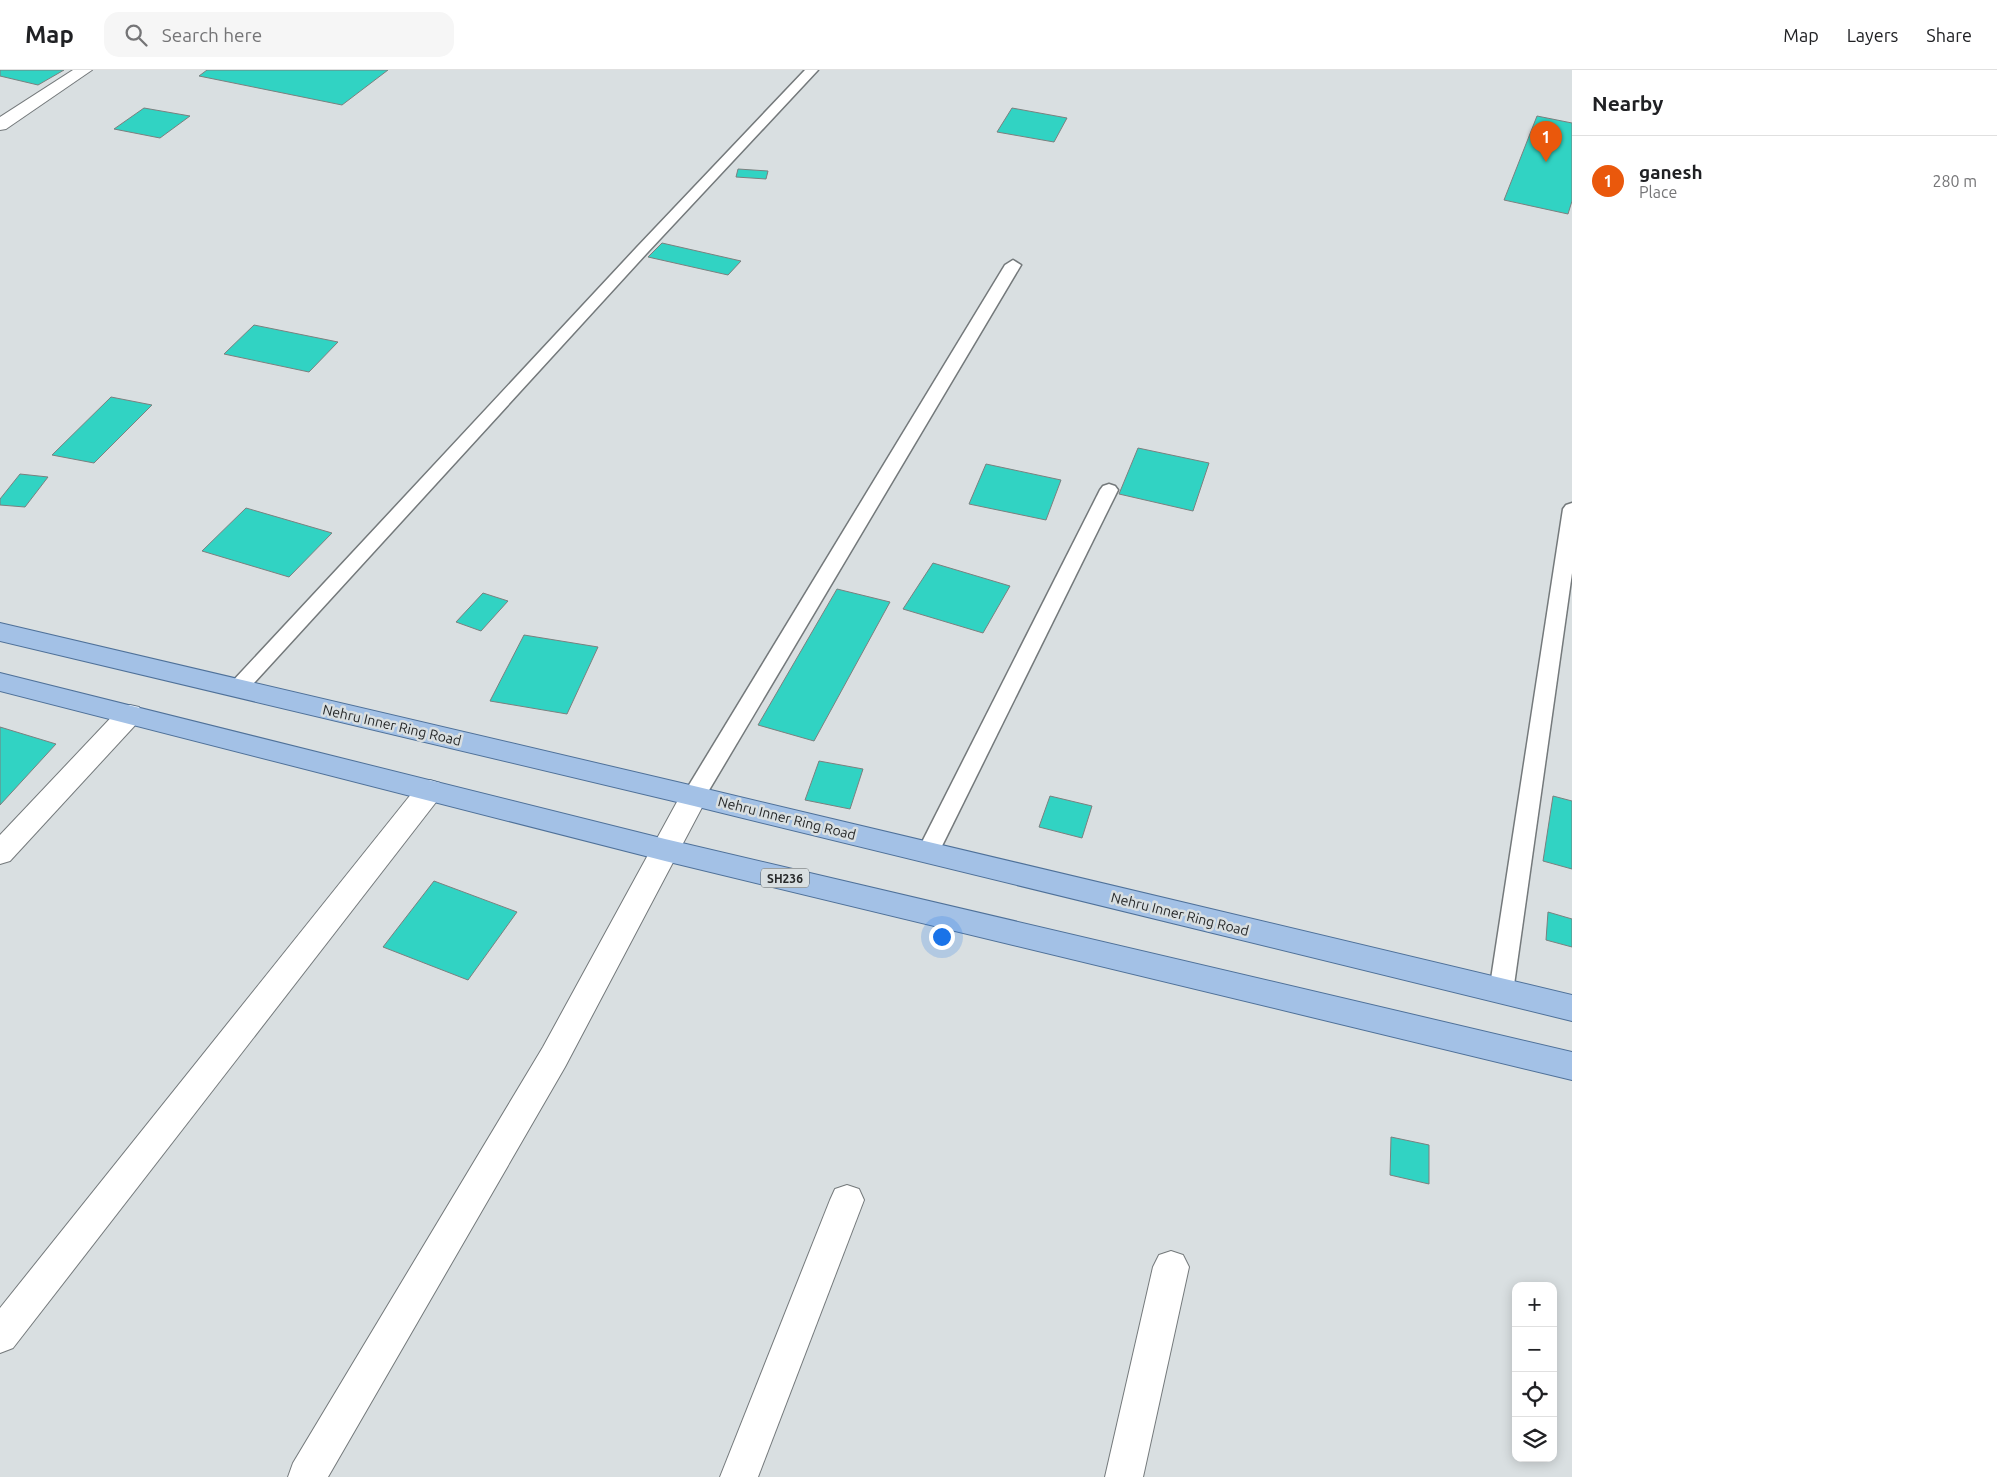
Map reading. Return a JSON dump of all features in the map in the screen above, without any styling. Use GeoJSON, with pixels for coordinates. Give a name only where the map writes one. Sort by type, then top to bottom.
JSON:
{"type":"FeatureCollection","features":[{"type":"Feature","properties":{"kind":"main road","name":"Nehru Inner Ring Road"},"geometry":{"type":"LineString","coordinates":[[0,632],[694,796],[1572,1008]]}},
{"type":"Feature","properties":{"kind":"main road","name":"SH236"},"geometry":{"type":"LineString","coordinates":[[0,682],[665,850],[1572,1066]]}},
{"type":"Feature","properties":{"kind":"street"},"geometry":{"type":"LineString","coordinates":[[0,125],[84,70]]}},
{"type":"Feature","properties":{"kind":"street"},"geometry":{"type":"LineString","coordinates":[[0,853],[130,714]]}},
{"type":"Feature","properties":{"kind":"street"},"geometry":{"type":"LineString","coordinates":[[0,1336],[430,790]]}},
{"type":"Feature","properties":{"kind":"street"},"geometry":{"type":"LineString","coordinates":[[307,1477],[413,1300],[554,1057],[694,796]]}},
{"type":"Feature","properties":{"kind":"street"},"geometry":{"type":"LineString","coordinates":[[739,1477],[847,1200]]}},
{"type":"Feature","properties":{"kind":"street"},"geometry":{"type":"LineString","coordinates":[[1124,1477],[1171,1267]]}},
{"type":"Feature","properties":{"kind":"lane"},"geometry":{"type":"LineString","coordinates":[[237,689],[635,257],[812,70]]}},
{"type":"Feature","properties":{"kind":"lane"},"geometry":{"type":"LineString","coordinates":[[694,796],[1013,265]]}},
{"type":"Feature","properties":{"kind":"lane"},"geometry":{"type":"LineString","coordinates":[[928,852],[1109,490]]}},
{"type":"Feature","properties":{"kind":"lane"},"geometry":{"type":"LineString","coordinates":[[1501,992],[1572,509]]}},
{"type":"Feature","properties":{"kind":"building"},"geometry":{"type":"Polygon","coordinates":[[[0,70],[64,70],[38,85],[0,76],[0,70]]]}},
{"type":"Feature","properties":{"kind":"building"},"geometry":{"type":"Polygon","coordinates":[[[207,70],[388,70],[342,105],[199,76],[207,70]]]}},
{"type":"Feature","properties":{"kind":"building"},"geometry":{"type":"Polygon","coordinates":[[[144,108],[190,116],[160,138],[114,129],[144,108]]]}},
{"type":"Feature","properties":{"kind":"building"},"geometry":{"type":"Polygon","coordinates":[[[1012,108],[1067,118],[1054,142],[997,132],[1012,108]]]}},
{"type":"Feature","properties":{"kind":"building"},"geometry":{"type":"Polygon","coordinates":[[[1537,116],[1572,123],[1572,201],[1568,214],[1504,200],[1537,116]]]}},
{"type":"Feature","properties":{"kind":"building"},"geometry":{"type":"Polygon","coordinates":[[[738,169],[768,171],[766,179],[736,177],[738,169]]]}},
{"type":"Feature","properties":{"kind":"building"},"geometry":{"type":"Polygon","coordinates":[[[662,243],[741,261],[728,275],[648,257],[662,243]]]}},
{"type":"Feature","properties":{"kind":"building"},"geometry":{"type":"Polygon","coordinates":[[[254,325],[338,342],[309,372],[224,354],[254,325]]]}},
{"type":"Feature","properties":{"kind":"building"},"geometry":{"type":"Polygon","coordinates":[[[111,397],[152,405],[94,463],[52,455],[111,397]]]}},
{"type":"Feature","properties":{"kind":"building"},"geometry":{"type":"Polygon","coordinates":[[[1138,448],[1209,463],[1193,511],[1119,494],[1138,448]]]}},
{"type":"Feature","properties":{"kind":"building"},"geometry":{"type":"Polygon","coordinates":[[[986,464],[1061,480],[1046,520],[969,504],[986,464]]]}},
{"type":"Feature","properties":{"kind":"building"},"geometry":{"type":"Polygon","coordinates":[[[20,474],[48,477],[25,507],[0,505],[0,499],[20,474]]]}},
{"type":"Feature","properties":{"kind":"building"},"geometry":{"type":"Polygon","coordinates":[[[246,508],[332,533],[289,577],[202,551],[246,508]]]}},
{"type":"Feature","properties":{"kind":"building"},"geometry":{"type":"Polygon","coordinates":[[[933,563],[1010,586],[983,633],[903,609],[933,563]]]}},
{"type":"Feature","properties":{"kind":"building"},"geometry":{"type":"Polygon","coordinates":[[[837,589],[890,602],[814,741],[758,725],[837,589]]]}},
{"type":"Feature","properties":{"kind":"building"},"geometry":{"type":"Polygon","coordinates":[[[483,593],[508,601],[481,631],[456,622],[483,593]]]}},
{"type":"Feature","properties":{"kind":"building"},"geometry":{"type":"Polygon","coordinates":[[[524,635],[598,647],[567,714],[490,701],[524,635]]]}},
{"type":"Feature","properties":{"kind":"building"},"geometry":{"type":"Polygon","coordinates":[[[0,727],[56,744],[0,805],[0,727]]]}},
{"type":"Feature","properties":{"kind":"building"},"geometry":{"type":"Polygon","coordinates":[[[819,761],[863,769],[850,809],[805,800],[819,761]]]}},
{"type":"Feature","properties":{"kind":"building"},"geometry":{"type":"Polygon","coordinates":[[[1050,796],[1092,806],[1082,838],[1039,827],[1050,796]]]}},
{"type":"Feature","properties":{"kind":"building"},"geometry":{"type":"Polygon","coordinates":[[[1553,796],[1572,801],[1572,869],[1543,861],[1553,796]]]}},
{"type":"Feature","properties":{"kind":"building"},"geometry":{"type":"Polygon","coordinates":[[[434,881],[517,912],[468,980],[383,947],[434,881]]]}},
{"type":"Feature","properties":{"kind":"building"},"geometry":{"type":"Polygon","coordinates":[[[1548,912],[1572,919],[1572,947],[1546,940],[1548,912]]]}},
{"type":"Feature","properties":{"kind":"building"},"geometry":{"type":"Polygon","coordinates":[[[1391,1137],[1429,1145],[1429,1184],[1390,1175],[1391,1137]]]}},
{"type":"Feature","properties":{"kind":"place","name":"ganesh"},"geometry":{"type":"Point","coordinates":[1546,162]}}]}
